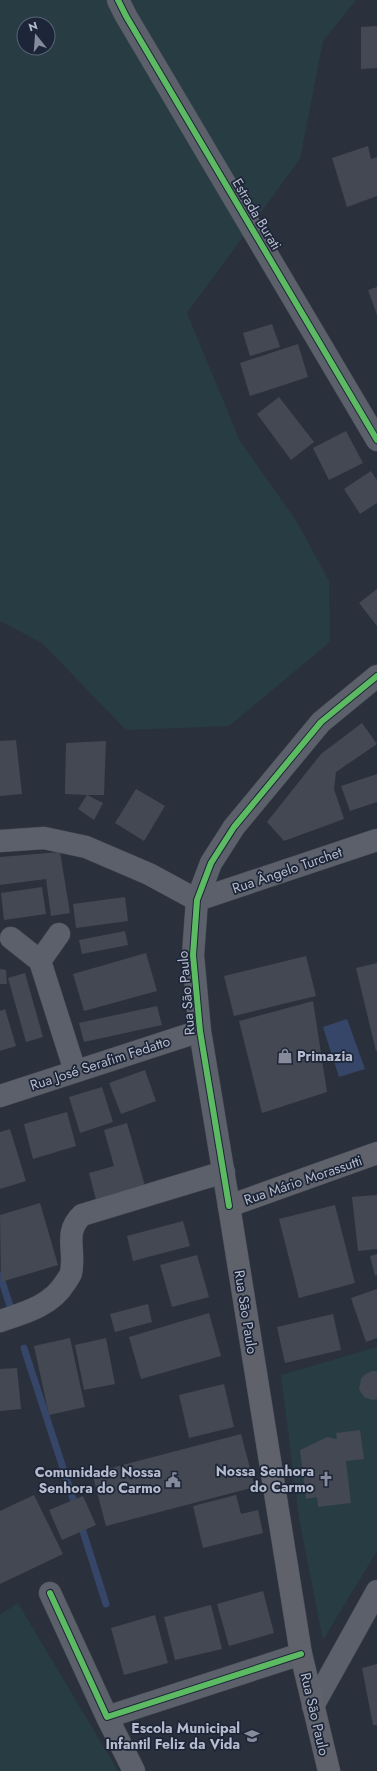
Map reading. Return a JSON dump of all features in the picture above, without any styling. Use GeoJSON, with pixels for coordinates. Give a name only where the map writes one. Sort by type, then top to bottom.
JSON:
{"type":"FeatureCollection","features":[{"type":"Feature","properties":{"kind":"main road","name":"Rua Mário Morassutti"},"geometry":{"type":"LineString","coordinates":[[229,1206],[377,1154]]}},
{"type":"Feature","properties":{"kind":"main road","name":"Rua São Paulo"},"geometry":{"type":"LineString","coordinates":[[229,1206],[301,1654],[329,1771]]}},
{"type":"Feature","properties":{"kind":"street","name":"Estrada Burati"},"geometry":{"type":"LineString","coordinates":[[118,0],[126,16],[377,440]]}},
{"type":"Feature","properties":{"kind":"street","name":"Rua São Paulo"},"geometry":{"type":"LineString","coordinates":[[229,1206],[200,1031],[193,954],[197,900],[212,863],[234,827],[320,722],[377,676]]}},
{"type":"Feature","properties":{"kind":"street"},"geometry":{"type":"LineString","coordinates":[[0,841],[44,838],[86,847],[149,874],[197,900]]}},
{"type":"Feature","properties":{"kind":"street","name":"Rua Ângelo Turchet"},"geometry":{"type":"LineString","coordinates":[[197,900],[377,840]]}},
{"type":"Feature","properties":{"kind":"street"},"geometry":{"type":"LineString","coordinates":[[40,961],[59,934]]}},
{"type":"Feature","properties":{"kind":"street"},"geometry":{"type":"LineString","coordinates":[[11,938],[40,961],[75,1071]]}},
{"type":"Feature","properties":{"kind":"street","name":"Rua José Serafim Fedatto"},"geometry":{"type":"LineString","coordinates":[[0,1096],[200,1031]]}},
{"type":"Feature","properties":{"kind":"street"},"geometry":{"type":"LineString","coordinates":[[0,1321],[36,1309],[60,1292],[71,1274],[72,1232],[74,1223],[82,1215],[224,1172]]}},
{"type":"Feature","properties":{"kind":"street"},"geometry":{"type":"LineString","coordinates":[[313,1706],[377,1591]]}},
{"type":"Feature","properties":{"kind":"street"},"geometry":{"type":"LineString","coordinates":[[50,1593],[107,1717],[134,1771]]}},
{"type":"Feature","properties":{"kind":"street"},"geometry":{"type":"LineString","coordinates":[[107,1717],[301,1654]]}},
{"type":"Feature","properties":{"kind":"shaded area"},"geometry":{"type":"Polygon","coordinates":[[[0,0],[356,0],[323,41],[300,159],[187,313],[240,441],[297,522],[329,581],[330,642],[229,726],[126,730],[42,643],[0,621],[0,0]]]}},
{"type":"Feature","properties":{"kind":"shaded area"},"geometry":{"type":"Polygon","coordinates":[[[377,1347],[377,1551],[323,1640],[299,1518],[281,1375],[377,1347]]]}},
{"type":"Feature","properties":{"kind":"shaded area"},"geometry":{"type":"Polygon","coordinates":[[[18,1603],[118,1771],[0,1771],[0,1615],[18,1603]]]}},
{"type":"Feature","properties":{"kind":"water"},"geometry":{"type":"Polygon","coordinates":[[[347,1019],[365,1069],[339,1077],[323,1027],[347,1019]]]}},
{"type":"Feature","properties":{"kind":"building"},"geometry":{"type":"Polygon","coordinates":[[[377,26],[377,68],[361,69],[361,27],[377,26]]]}},
{"type":"Feature","properties":{"kind":"building"},"geometry":{"type":"Polygon","coordinates":[[[368,146],[371,159],[377,157],[377,196],[347,207],[332,158],[368,146]]]}},
{"type":"Feature","properties":{"kind":"building"},"geometry":{"type":"Polygon","coordinates":[[[377,287],[377,315],[368,290],[377,287]]]}},
{"type":"Feature","properties":{"kind":"building"},"geometry":{"type":"Polygon","coordinates":[[[272,324],[280,347],[250,356],[243,333],[272,324]]]}},
{"type":"Feature","properties":{"kind":"building"},"geometry":{"type":"Polygon","coordinates":[[[298,344],[308,377],[250,396],[240,363],[298,344]]]}},
{"type":"Feature","properties":{"kind":"building"},"geometry":{"type":"Polygon","coordinates":[[[279,397],[314,442],[291,460],[257,414],[279,397]]]}},
{"type":"Feature","properties":{"kind":"building"},"geometry":{"type":"Polygon","coordinates":[[[346,431],[363,463],[329,480],[313,448],[346,431]]]}},
{"type":"Feature","properties":{"kind":"building"},"geometry":{"type":"Polygon","coordinates":[[[371,471],[377,480],[377,503],[360,514],[344,489],[371,471]]]}},
{"type":"Feature","properties":{"kind":"building"},"geometry":{"type":"Polygon","coordinates":[[[377,589],[377,626],[359,603],[377,589]]]}},
{"type":"Feature","properties":{"kind":"building"},"geometry":{"type":"Polygon","coordinates":[[[362,723],[377,744],[336,772],[334,789],[344,819],[284,841],[267,822],[321,754],[362,723]]]}},
{"type":"Feature","properties":{"kind":"building"},"geometry":{"type":"Polygon","coordinates":[[[16,740],[22,794],[0,796],[0,741],[16,740]]]}},
{"type":"Feature","properties":{"kind":"building"},"geometry":{"type":"Polygon","coordinates":[[[106,741],[104,795],[65,794],[66,743],[106,741]]]}},
{"type":"Feature","properties":{"kind":"building"},"geometry":{"type":"Polygon","coordinates":[[[377,774],[377,802],[350,811],[341,786],[377,774]]]}},
{"type":"Feature","properties":{"kind":"building"},"geometry":{"type":"Polygon","coordinates":[[[136,789],[165,806],[144,841],[115,823],[136,789]]]}},
{"type":"Feature","properties":{"kind":"building"},"geometry":{"type":"Polygon","coordinates":[[[87,795],[103,803],[94,820],[78,809],[87,795]]]}},
{"type":"Feature","properties":{"kind":"building"},"geometry":{"type":"Polygon","coordinates":[[[60,852],[70,913],[51,916],[46,879],[0,885],[0,857],[60,852]]]}},
{"type":"Feature","properties":{"kind":"building"},"geometry":{"type":"Polygon","coordinates":[[[42,887],[46,914],[4,920],[1,893],[42,887]]]}},
{"type":"Feature","properties":{"kind":"building"},"geometry":{"type":"Polygon","coordinates":[[[125,897],[128,921],[76,928],[73,904],[125,897]]]}},
{"type":"Feature","properties":{"kind":"building"},"geometry":{"type":"Polygon","coordinates":[[[125,931],[128,945],[82,954],[79,940],[125,931]]]}},
{"type":"Feature","properties":{"kind":"building"},"geometry":{"type":"Polygon","coordinates":[[[146,953],[157,991],[84,1011],[73,974],[146,953]]]}},
{"type":"Feature","properties":{"kind":"building"},"geometry":{"type":"Polygon","coordinates":[[[306,956],[316,996],[234,1016],[224,976],[306,956]]]}},
{"type":"Feature","properties":{"kind":"building"},"geometry":{"type":"Polygon","coordinates":[[[377,963],[377,1051],[376,1051],[356,968],[377,963]]]}},
{"type":"Feature","properties":{"kind":"building"},"geometry":{"type":"Polygon","coordinates":[[[0,969],[6,970],[7,984],[0,984],[0,969]]]}},
{"type":"Feature","properties":{"kind":"building"},"geometry":{"type":"Polygon","coordinates":[[[25,973],[43,1037],[26,1042],[8,978],[25,973]]]}},
{"type":"Feature","properties":{"kind":"building","name":"Primazia"},"geometry":{"type":"Polygon","coordinates":[[[313,1001],[327,1092],[262,1113],[239,1021],[313,1001]]]}},
{"type":"Feature","properties":{"kind":"building"},"geometry":{"type":"Polygon","coordinates":[[[157,1006],[162,1025],[84,1042],[79,1023],[157,1006]]]}},
{"type":"Feature","properties":{"kind":"building"},"geometry":{"type":"Polygon","coordinates":[[[5,1009],[16,1046],[0,1051],[0,1011],[5,1009]]]}},
{"type":"Feature","properties":{"kind":"building"},"geometry":{"type":"Polygon","coordinates":[[[145,1070],[156,1101],[121,1114],[109,1083],[145,1070]]]}},
{"type":"Feature","properties":{"kind":"building"},"geometry":{"type":"Polygon","coordinates":[[[102,1087],[113,1122],[80,1133],[69,1097],[102,1087]]]}},
{"type":"Feature","properties":{"kind":"building"},"geometry":{"type":"Polygon","coordinates":[[[67,1112],[76,1146],[33,1159],[24,1124],[67,1112]]]}},
{"type":"Feature","properties":{"kind":"building"},"geometry":{"type":"Polygon","coordinates":[[[127,1123],[145,1186],[96,1200],[89,1173],[114,1166],[104,1130],[127,1123]]]}},
{"type":"Feature","properties":{"kind":"building"},"geometry":{"type":"Polygon","coordinates":[[[10,1129],[26,1181],[0,1189],[0,1132],[10,1129]]]}},
{"type":"Feature","properties":{"kind":"building"},"geometry":{"type":"Polygon","coordinates":[[[377,1195],[377,1249],[358,1251],[352,1197],[377,1195]]]}},
{"type":"Feature","properties":{"kind":"building"},"geometry":{"type":"Polygon","coordinates":[[[40,1203],[58,1265],[1,1282],[0,1215],[40,1203]]]}},
{"type":"Feature","properties":{"kind":"building"},"geometry":{"type":"Polygon","coordinates":[[[335,1205],[355,1283],[299,1298],[279,1219],[335,1205]]]}},
{"type":"Feature","properties":{"kind":"building"},"geometry":{"type":"Polygon","coordinates":[[[183,1221],[190,1246],[133,1261],[127,1236],[183,1221]]]}},
{"type":"Feature","properties":{"kind":"building"},"geometry":{"type":"Polygon","coordinates":[[[377,1254],[377,1275],[375,1276],[370,1256],[377,1254]]]}},
{"type":"Feature","properties":{"kind":"building"},"geometry":{"type":"Polygon","coordinates":[[[197,1255],[209,1297],[172,1307],[160,1265],[197,1255]]]}},
{"type":"Feature","properties":{"kind":"building"},"geometry":{"type":"Polygon","coordinates":[[[377,1289],[377,1338],[366,1342],[351,1298],[377,1289]]]}},
{"type":"Feature","properties":{"kind":"building"},"geometry":{"type":"Polygon","coordinates":[[[148,1304],[152,1322],[115,1332],[110,1314],[148,1304]]]}},
{"type":"Feature","properties":{"kind":"building"},"geometry":{"type":"Polygon","coordinates":[[[209,1313],[221,1356],[141,1379],[129,1337],[209,1313]]]}},
{"type":"Feature","properties":{"kind":"building"},"geometry":{"type":"Polygon","coordinates":[[[333,1314],[341,1350],[285,1363],[277,1327],[333,1314]]]}},
{"type":"Feature","properties":{"kind":"building"},"geometry":{"type":"Polygon","coordinates":[[[70,1338],[85,1407],[49,1415],[34,1346],[70,1338]]]}},
{"type":"Feature","properties":{"kind":"building"},"geometry":{"type":"Polygon","coordinates":[[[106,1338],[115,1384],[84,1390],[75,1345],[106,1338]]]}},
{"type":"Feature","properties":{"kind":"building"},"geometry":{"type":"Polygon","coordinates":[[[17,1368],[21,1409],[0,1411],[0,1369],[17,1368]]]}},
{"type":"Feature","properties":{"kind":"building"},"geometry":{"type":"Polygon","coordinates":[[[372,1371],[377,1371],[377,1399],[373,1400],[364,1397],[359,1389],[361,1379],[364,1375],[372,1371]]]}},
{"type":"Feature","properties":{"kind":"building"},"geometry":{"type":"Polygon","coordinates":[[[224,1384],[234,1427],[189,1438],[179,1395],[224,1384]]]}},
{"type":"Feature","properties":{"kind":"building","name":"Nossa Senhora do Carmo"},"geometry":{"type":"Polygon","coordinates":[[[360,1430],[364,1459],[346,1461],[351,1503],[318,1507],[317,1497],[306,1499],[300,1450],[327,1437],[337,1439],[336,1433],[360,1430]]]}},
{"type":"Feature","properties":{"kind":"building","name":"Comunidade Nossa Senhora do Carmo"},"geometry":{"type":"Polygon","coordinates":[[[241,1434],[255,1487],[106,1526],[92,1473],[241,1434]]]}},
{"type":"Feature","properties":{"kind":"building"},"geometry":{"type":"Polygon","coordinates":[[[34,1495],[63,1554],[0,1584],[0,1511],[34,1495]]]}},
{"type":"Feature","properties":{"kind":"building"},"geometry":{"type":"Polygon","coordinates":[[[236,1495],[241,1514],[258,1510],[263,1533],[203,1548],[193,1506],[236,1495]]]}},
{"type":"Feature","properties":{"kind":"building"},"geometry":{"type":"Polygon","coordinates":[[[83,1496],[96,1525],[62,1540],[49,1510],[83,1496]]]}},
{"type":"Feature","properties":{"kind":"building"},"geometry":{"type":"Polygon","coordinates":[[[263,1591],[274,1633],[229,1646],[217,1604],[263,1591]]]}},
{"type":"Feature","properties":{"kind":"building"},"geometry":{"type":"Polygon","coordinates":[[[211,1605],[222,1649],[175,1660],[164,1617],[211,1605]]]}},
{"type":"Feature","properties":{"kind":"building"},"geometry":{"type":"Polygon","coordinates":[[[155,1615],[168,1663],[124,1675],[111,1628],[155,1615]]]}},
{"type":"Feature","properties":{"kind":"building"},"geometry":{"type":"Polygon","coordinates":[[[377,1664],[377,1725],[373,1725],[362,1668],[377,1664]]]}},
{"type":"Feature","properties":{"kind":"waterway"},"geometry":{"type":"LineString","coordinates":[[0,1275],[10,1306]]}},
{"type":"Feature","properties":{"kind":"waterway"},"geometry":{"type":"LineString","coordinates":[[24,1348],[76,1508]]}},
{"type":"Feature","properties":{"kind":"waterway"},"geometry":{"type":"LineString","coordinates":[[80,1522],[106,1604]]}},
{"type":"Feature","properties":{"kind":"cycle path"},"geometry":{"type":"LineString","coordinates":[[118,0],[126,16],[377,440]]}},
{"type":"Feature","properties":{"kind":"cycle path"},"geometry":{"type":"LineString","coordinates":[[229,1206],[200,1031],[193,955],[197,900],[211,863],[234,827],[321,722],[377,676]]}},
{"type":"Feature","properties":{"kind":"cycle path"},"geometry":{"type":"LineString","coordinates":[[50,1593],[107,1717],[301,1654]]}},
{"type":"Feature","properties":{"kind":"place","name":"Primazia"},"geometry":{"type":"Point","coordinates":[285,1056]}},
{"type":"Feature","properties":{"kind":"place","name":"Nossa Senhora do Carmo"},"geometry":{"type":"Point","coordinates":[326,1479]}},
{"type":"Feature","properties":{"kind":"place","name":"Comunidade Nossa Senhora do Carmo"},"geometry":{"type":"Point","coordinates":[173,1480]}},
{"type":"Feature","properties":{"kind":"place","name":"Escola Municipal Infantil Feliz da Vida"},"geometry":{"type":"Point","coordinates":[252,1736]}}]}
